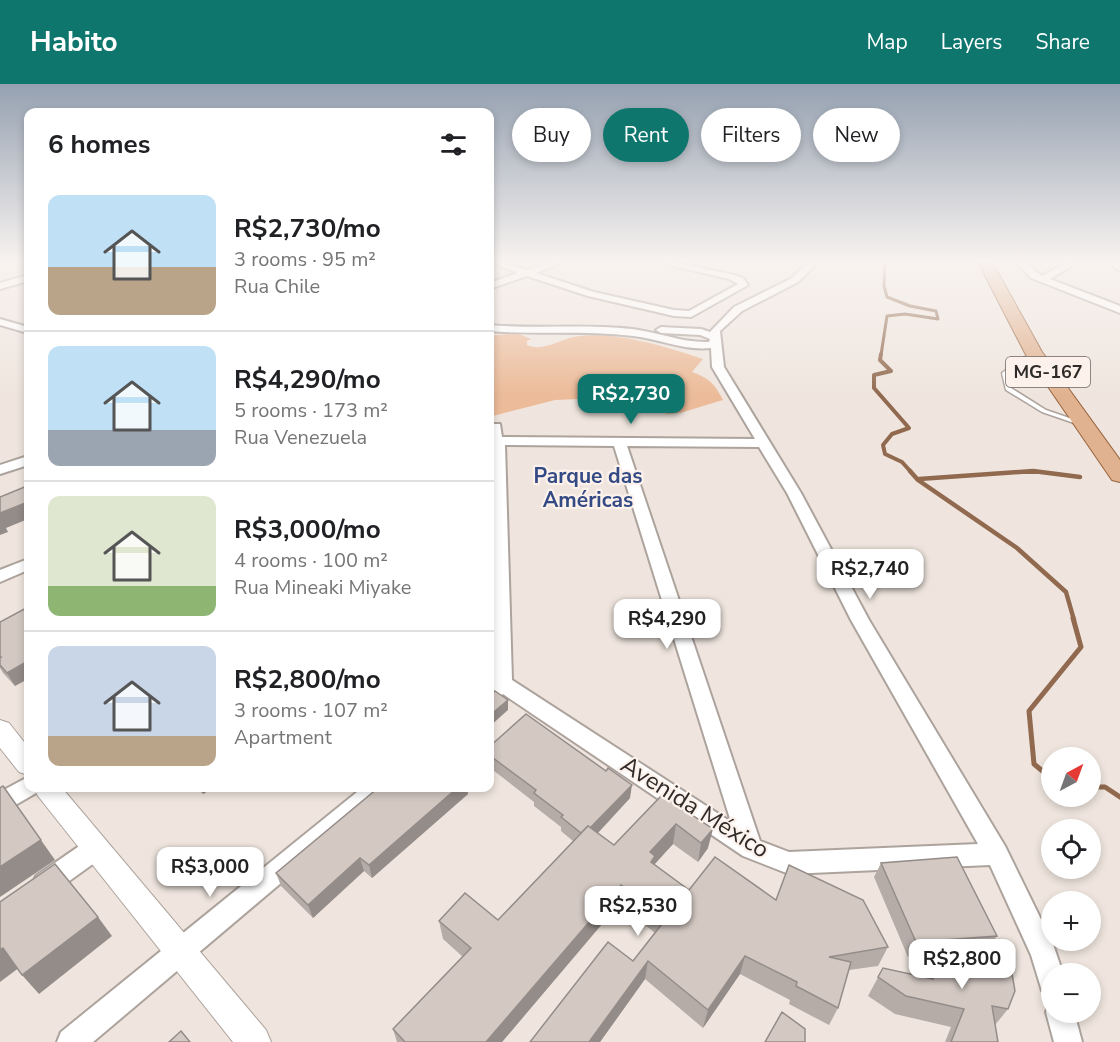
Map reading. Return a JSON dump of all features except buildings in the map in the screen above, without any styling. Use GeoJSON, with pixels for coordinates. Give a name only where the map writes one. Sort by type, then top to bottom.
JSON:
{"type":"FeatureCollection","features":[{"type":"Feature","properties":{"kind":"main road","name":"MG-167"},"geometry":{"type":"LineString","coordinates":[[1010,307],[1035,353],[1120,475]]}},
{"type":"Feature","properties":{"kind":"street"},"geometry":{"type":"LineString","coordinates":[[639,307],[691,314],[704,307]]}},
{"type":"Feature","properties":{"kind":"street"},"geometry":{"type":"LineString","coordinates":[[718,367],[715,330],[725,319],[743,307]]}},
{"type":"Feature","properties":{"kind":"street"},"geometry":{"type":"LineString","coordinates":[[725,319],[698,330],[677,335],[677,339],[718,367],[764,443],[794,494],[860,620],[997,854],[1047,963]]}},
{"type":"Feature","properties":{"kind":"street"},"geometry":{"type":"LineString","coordinates":[[0,322],[24,326]]}},
{"type":"Feature","properties":{"kind":"street"},"geometry":{"type":"LineString","coordinates":[[494,323],[615,326],[701,332],[717,340]]}},
{"type":"Feature","properties":{"kind":"street"},"geometry":{"type":"LineString","coordinates":[[494,328],[615,331],[697,346],[717,340]]}},
{"type":"Feature","properties":{"kind":"street"},"geometry":{"type":"LineString","coordinates":[[494,684],[497,434],[619,441],[764,443]]}},
{"type":"Feature","properties":{"kind":"street"},"geometry":{"type":"LineString","coordinates":[[619,441],[751,848]]}},
{"type":"Feature","properties":{"kind":"street"},"geometry":{"type":"LineString","coordinates":[[0,470],[24,461]]}},
{"type":"Feature","properties":{"kind":"street"},"geometry":{"type":"LineString","coordinates":[[0,577],[24,566]]}},
{"type":"Feature","properties":{"kind":"street","name":"Avenida México"},"geometry":{"type":"LineString","coordinates":[[494,684],[751,848],[789,863],[997,854]]}},
{"type":"Feature","properties":{"kind":"street"},"geometry":{"type":"LineString","coordinates":[[0,730],[24,755]]}},
{"type":"Feature","properties":{"kind":"street"},"geometry":{"type":"LineString","coordinates":[[0,804],[24,789]]}},
{"type":"Feature","properties":{"kind":"street"},"geometry":{"type":"LineString","coordinates":[[49,792],[254,1042]]}},
{"type":"Feature","properties":{"kind":"street"},"geometry":{"type":"LineString","coordinates":[[71,1042],[372,792]]}},
{"type":"Feature","properties":{"kind":"street"},"geometry":{"type":"LineString","coordinates":[[29,895],[96,848]]}},
{"type":"Feature","properties":{"kind":"street"},"geometry":{"type":"LineString","coordinates":[[1063,1023],[1068,1042]]}},
{"type":"Feature","properties":{"kind":"lane"},"geometry":{"type":"LineString","coordinates":[[1035,353],[1005,374],[1008,389],[1044,411],[1085,425]]}},
{"type":"Feature","properties":{"kind":"shaded area"},"geometry":{"type":"Polygon","coordinates":[[[516,333],[531,339],[527,341],[527,345],[533,347],[546,346],[580,336],[611,336],[674,350],[703,359],[692,372],[711,382],[723,400],[680,413],[668,414],[628,403],[579,399],[555,400],[494,416],[494,335],[516,333]]]}},
{"type":"Feature","properties":{"kind":"waterway"},"geometry":{"type":"LineString","coordinates":[[881,355],[887,316],[905,314],[938,319],[936,311],[914,307]]}},
{"type":"Feature","properties":{"kind":"waterway"},"geometry":{"type":"LineString","coordinates":[[881,354],[880,360],[891,371],[874,375],[874,388],[909,428],[892,434],[883,445],[885,454],[902,462],[911,472]]}},
{"type":"Feature","properties":{"kind":"waterway"},"geometry":{"type":"LineString","coordinates":[[910,471],[918,480],[1017,548],[1066,592],[1074,620]]}},
{"type":"Feature","properties":{"kind":"waterway"},"geometry":{"type":"LineString","coordinates":[[919,479],[1019,472]]}},
{"type":"Feature","properties":{"kind":"waterway"},"geometry":{"type":"LineString","coordinates":[[1019,472],[1041,472]]}},
{"type":"Feature","properties":{"kind":"waterway"},"geometry":{"type":"LineString","coordinates":[[1019,472],[1041,472]]}},
{"type":"Feature","properties":{"kind":"waterway"},"geometry":{"type":"LineString","coordinates":[[1041,472],[1080,477]]}},
{"type":"Feature","properties":{"kind":"waterway"},"geometry":{"type":"LineString","coordinates":[[1041,770],[1034,764],[1029,711],[1081,647],[1073,618]]}},
{"type":"Feature","properties":{"kind":"waterway"},"geometry":{"type":"LineString","coordinates":[[1101,787],[1105,787],[1120,797]]}},
{"type":"Feature","properties":{"kind":"district","name":"Parque das Américas"},"geometry":{"type":"Point","coordinates":[588,488]}}]}
